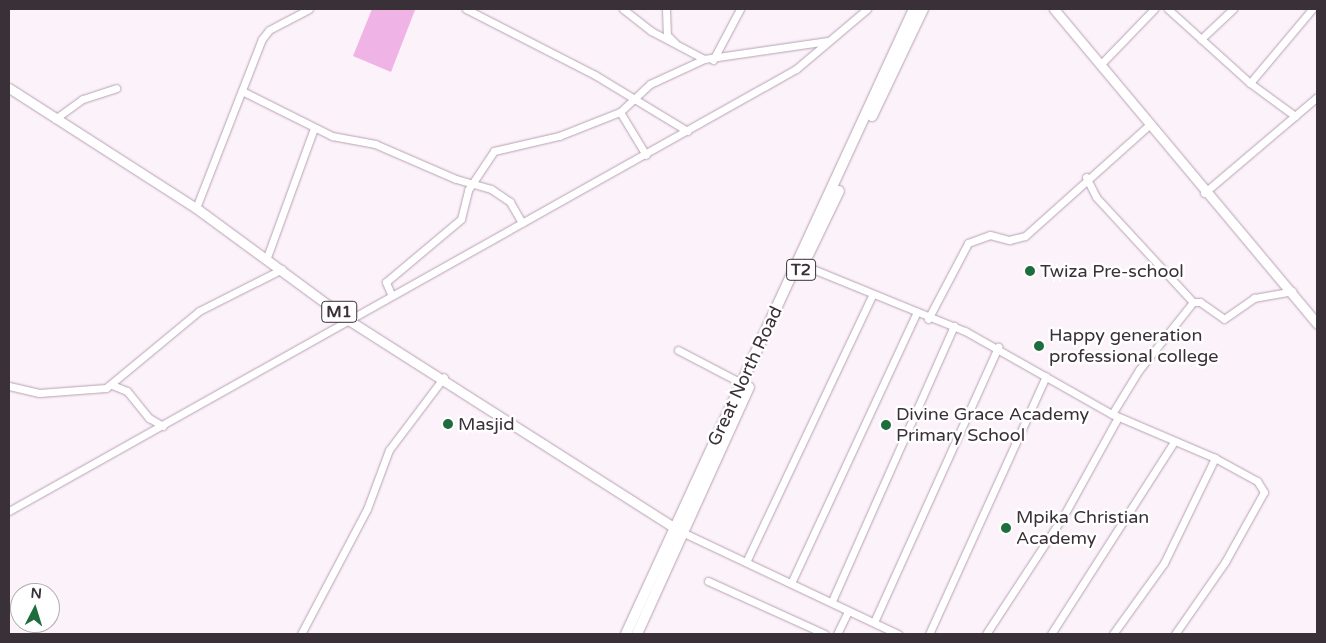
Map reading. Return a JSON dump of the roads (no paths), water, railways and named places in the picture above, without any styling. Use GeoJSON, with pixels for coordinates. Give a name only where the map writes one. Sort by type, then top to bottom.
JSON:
{"type":"FeatureCollection","features":[{"type":"Feature","properties":{"kind":"highway","name":"Great North Road"},"geometry":{"type":"LineString","coordinates":[[637,634],[679,530],[743,384],[914,9]]}},
{"type":"Feature","properties":{"kind":"highway","name":"Great North Road"},"geometry":{"type":"LineString","coordinates":[[626,634],[679,530],[923,9]]}},
{"type":"Feature","properties":{"kind":"main road"},"geometry":{"type":"LineString","coordinates":[[1054,9],[1204,193],[1292,291],[1317,323]]}},
{"type":"Feature","properties":{"kind":"main road","name":"M1"},"geometry":{"type":"LineString","coordinates":[[9,88],[196,208],[266,260],[282,269],[350,321],[444,377],[679,530]]}},
{"type":"Feature","properties":{"kind":"street"},"geometry":{"type":"LineString","coordinates":[[196,208],[242,91],[269,30],[309,9]]}},
{"type":"Feature","properties":{"kind":"street"},"geometry":{"type":"LineString","coordinates":[[466,9],[634,99],[687,131]]}},
{"type":"Feature","properties":{"kind":"street"},"geometry":{"type":"LineString","coordinates":[[623,9],[679,46],[704,59],[713,60],[828,41]]}},
{"type":"Feature","properties":{"kind":"street"},"geometry":{"type":"LineString","coordinates":[[666,9],[667,35],[679,46]]}},
{"type":"Feature","properties":{"kind":"street"},"geometry":{"type":"LineString","coordinates":[[713,60],[740,9]]}},
{"type":"Feature","properties":{"kind":"street"},"geometry":{"type":"LineString","coordinates":[[9,511],[350,321],[391,294],[646,155],[796,69],[867,9]]}},
{"type":"Feature","properties":{"kind":"street"},"geometry":{"type":"LineString","coordinates":[[1100,65],[1154,9]]}},
{"type":"Feature","properties":{"kind":"street"},"geometry":{"type":"LineString","coordinates":[[1168,9],[1250,83],[1295,116]]}},
{"type":"Feature","properties":{"kind":"street"},"geometry":{"type":"LineString","coordinates":[[1201,39],[1233,9]]}},
{"type":"Feature","properties":{"kind":"street"},"geometry":{"type":"LineString","coordinates":[[1250,83],[1312,9],[1317,14]]}},
{"type":"Feature","properties":{"kind":"street"},"geometry":{"type":"LineString","coordinates":[[391,294],[386,282],[461,219],[472,185],[494,151],[559,136],[620,112],[654,82],[704,59]]}},
{"type":"Feature","properties":{"kind":"street"},"geometry":{"type":"LineString","coordinates":[[54,118],[83,99],[116,88]]}},
{"type":"Feature","properties":{"kind":"street"},"geometry":{"type":"LineString","coordinates":[[242,91],[337,138],[375,144],[472,185],[501,193],[520,213],[522,223]]}},
{"type":"Feature","properties":{"kind":"street"},"geometry":{"type":"LineString","coordinates":[[1204,193],[1317,97]]}},
{"type":"Feature","properties":{"kind":"street"},"geometry":{"type":"LineString","coordinates":[[620,112],[646,155]]}},
{"type":"Feature","properties":{"kind":"street"},"geometry":{"type":"LineString","coordinates":[[928,319],[968,243],[990,235],[1018,239],[1086,177],[1148,126]]}},
{"type":"Feature","properties":{"kind":"street"},"geometry":{"type":"LineString","coordinates":[[266,260],[314,128]]}},
{"type":"Feature","properties":{"kind":"street"},"geometry":{"type":"LineString","coordinates":[[1086,177],[1096,197],[1193,302],[1200,302],[1216,317],[1224,319],[1254,298],[1292,291]]}},
{"type":"Feature","properties":{"kind":"street"},"geometry":{"type":"LineString","coordinates":[[803,265],[917,312],[928,319],[954,326],[998,347],[1115,415],[1173,443],[1215,458],[1257,481],[1264,492],[1225,562],[1174,634]]}},
{"type":"Feature","properties":{"kind":"street"},"geometry":{"type":"LineString","coordinates":[[112,385],[154,344],[199,311],[282,269]]}},
{"type":"Feature","properties":{"kind":"street"},"geometry":{"type":"LineString","coordinates":[[747,560],[873,294]]}},
{"type":"Feature","properties":{"kind":"street"},"geometry":{"type":"LineString","coordinates":[[986,634],[1064,515],[1139,370],[1193,302]]}},
{"type":"Feature","properties":{"kind":"street"},"geometry":{"type":"LineString","coordinates":[[792,581],[917,312]]}},
{"type":"Feature","properties":{"kind":"street"},"geometry":{"type":"LineString","coordinates":[[832,601],[954,326]]}},
{"type":"Feature","properties":{"kind":"street"},"geometry":{"type":"LineString","coordinates":[[874,622],[998,347]]}},
{"type":"Feature","properties":{"kind":"street"},"geometry":{"type":"LineString","coordinates":[[678,350],[743,384]]}},
{"type":"Feature","properties":{"kind":"street"},"geometry":{"type":"LineString","coordinates":[[929,634],[1046,376]]}},
{"type":"Feature","properties":{"kind":"street"},"geometry":{"type":"LineString","coordinates":[[301,634],[367,509],[389,450],[444,377]]}},
{"type":"Feature","properties":{"kind":"street"},"geometry":{"type":"LineString","coordinates":[[9,386],[39,393],[112,385],[127,391],[149,418],[163,426]]}},
{"type":"Feature","properties":{"kind":"street"},"geometry":{"type":"LineString","coordinates":[[1051,634],[1173,443]]}},
{"type":"Feature","properties":{"kind":"street"},"geometry":{"type":"LineString","coordinates":[[1113,634],[1170,551],[1215,458]]}},
{"type":"Feature","properties":{"kind":"street"},"geometry":{"type":"LineString","coordinates":[[679,530],[792,581],[848,611],[898,634]]}},
{"type":"Feature","properties":{"kind":"street"},"geometry":{"type":"LineString","coordinates":[[708,582],[825,634]]}},
{"type":"Feature","properties":{"kind":"street"},"geometry":{"type":"LineString","coordinates":[[836,634],[848,611]]}},
{"type":"Feature","properties":{"kind":"place","name":"Twiza Pre-school"},"geometry":{"type":"Point","coordinates":[1030,271]}},
{"type":"Feature","properties":{"kind":"place","name":"Happy generation professional college"},"geometry":{"type":"Point","coordinates":[1039,346]}},
{"type":"Feature","properties":{"kind":"place","name":"Masjid"},"geometry":{"type":"Point","coordinates":[448,424]}},
{"type":"Feature","properties":{"kind":"place","name":"Divine Grace Academy Primary School"},"geometry":{"type":"Point","coordinates":[886,425]}},
{"type":"Feature","properties":{"kind":"place","name":"Mpika Christian Academy"},"geometry":{"type":"Point","coordinates":[1006,528]}}]}
